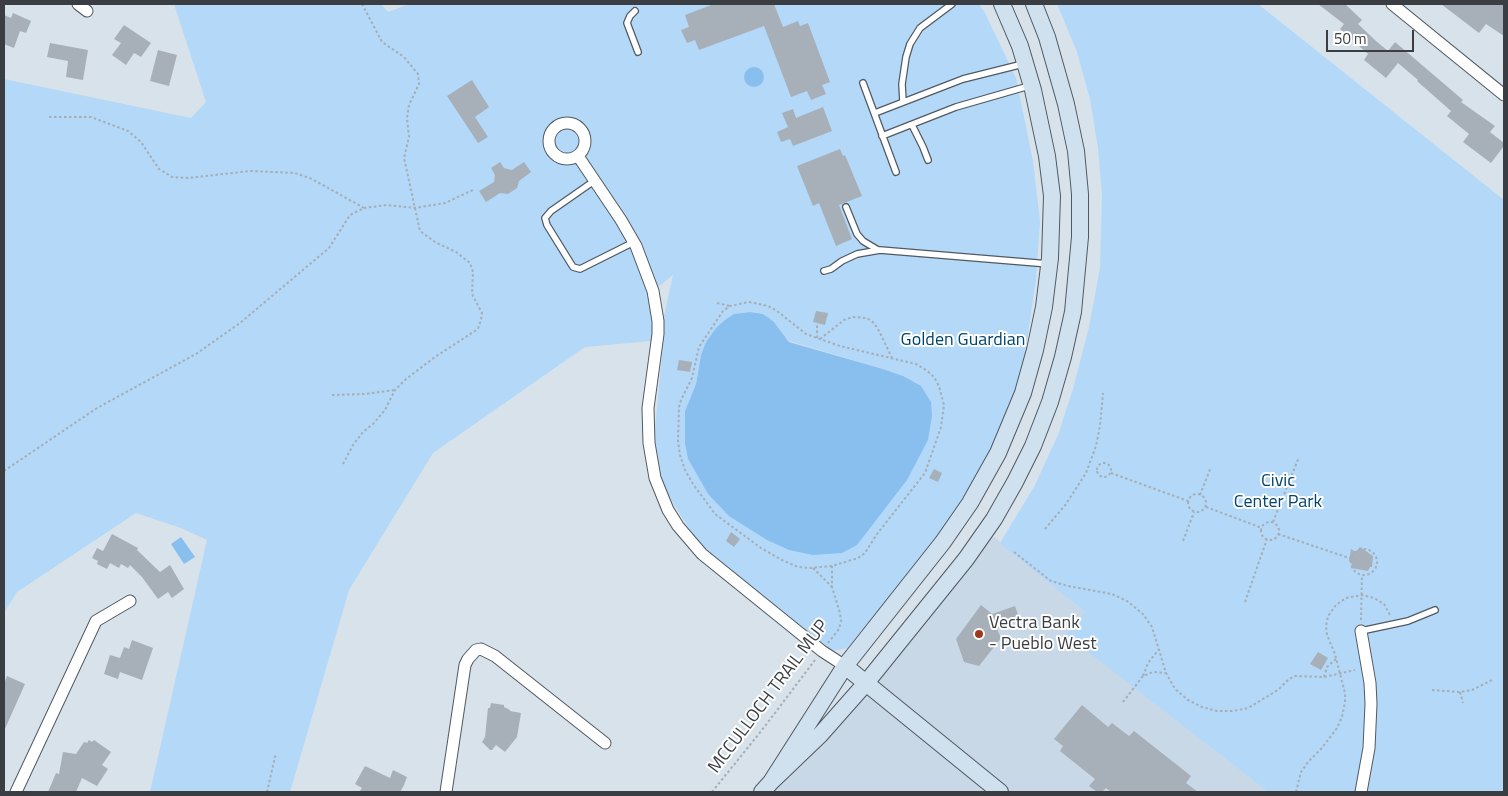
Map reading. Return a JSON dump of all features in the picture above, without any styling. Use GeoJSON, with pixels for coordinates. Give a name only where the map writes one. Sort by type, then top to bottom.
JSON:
{"type":"FeatureCollection","features":[{"type":"Feature","properties":{"kind":"main road"},"geometry":{"type":"LineString","coordinates":[[766,787],[845,666],[943,542],[970,503],[990,469],[1015,414],[1035,350],[1050,264],[1052,214],[1050,177],[1043,133],[1032,85],[1014,32],[1002,4]]}},
{"type":"Feature","properties":{"kind":"main road"},"geometry":{"type":"LineString","coordinates":[[766,787],[820,735],[866,683],[966,559],[1006,500],[1042,425],[1063,358],[1076,286],[1080,237],[1080,188],[1066,104],[1049,45],[1034,4]]}},
{"type":"Feature","properties":{"kind":"main road"},"geometry":{"type":"LineString","coordinates":[[845,666],[1000,792]]}},
{"type":"Feature","properties":{"kind":"street"},"geometry":{"type":"LineString","coordinates":[[1392,4],[1504,95]]}},
{"type":"Feature","properties":{"kind":"street"},"geometry":{"type":"LineString","coordinates":[[578,156],[634,242],[653,291],[658,321],[648,426],[651,460],[661,495],[678,526],[702,554],[822,651],[845,666]]}},
{"type":"Feature","properties":{"kind":"street"},"geometry":{"type":"LineString","coordinates":[[16,792],[96,621],[130,601]]}},
{"type":"Feature","properties":{"kind":"street"},"geometry":{"type":"LineString","coordinates":[[1361,631],[1368,668],[1371,704],[1366,769],[1361,792]]}},
{"type":"Feature","properties":{"kind":"street"},"geometry":{"type":"LineString","coordinates":[[446,792],[465,665],[476,650],[481,649],[495,656],[605,743]]}},
{"type":"Feature","properties":{"kind":"lane"},"geometry":{"type":"LineString","coordinates":[[903,102],[902,84],[910,44],[920,28],[952,4]]}},
{"type":"Feature","properties":{"kind":"lane"},"geometry":{"type":"LineString","coordinates":[[636,11],[630,16],[627,23],[638,52]]}},
{"type":"Feature","properties":{"kind":"lane"},"geometry":{"type":"LineString","coordinates":[[875,113],[963,79],[1025,63]]}},
{"type":"Feature","properties":{"kind":"lane"},"geometry":{"type":"LineString","coordinates":[[863,83],[896,172]]}},
{"type":"Feature","properties":{"kind":"lane"},"geometry":{"type":"LineString","coordinates":[[882,136],[969,102],[1032,85]]}},
{"type":"Feature","properties":{"kind":"lane"},"geometry":{"type":"LineString","coordinates":[[912,125],[928,160]]}},
{"type":"Feature","properties":{"kind":"lane"},"geometry":{"type":"LineString","coordinates":[[594,180],[551,211],[545,218],[547,225],[573,267],[580,269],[634,242]]}},
{"type":"Feature","properties":{"kind":"lane"},"geometry":{"type":"LineString","coordinates":[[846,207],[857,234],[863,241],[880,250]]}},
{"type":"Feature","properties":{"kind":"lane"},"geometry":{"type":"LineString","coordinates":[[824,271],[831,270],[842,261],[857,254],[880,250],[1050,264]]}},
{"type":"Feature","properties":{"kind":"lane"},"geometry":{"type":"LineString","coordinates":[[1361,631],[1394,625],[1435,610]]}},
{"type":"Feature","properties":{"kind":"path"},"geometry":{"type":"LineString","coordinates":[[343,464],[353,445],[363,432],[385,410],[394,390],[435,356],[478,329],[482,312],[472,294],[473,272],[470,263],[456,252],[435,242],[420,231],[404,158],[409,137],[407,118],[409,105],[419,84],[418,74],[404,57],[382,42],[362,4]]}},
{"type":"Feature","properties":{"kind":"path"},"geometry":{"type":"LineString","coordinates":[[49,117],[91,117],[128,132],[141,142],[159,169],[172,177],[188,178],[250,172],[295,173],[312,179],[364,208]]}},
{"type":"Feature","properties":{"kind":"path"},"geometry":{"type":"LineString","coordinates":[[4,471],[97,408],[196,354],[240,323],[329,248],[350,215],[364,208],[387,205],[415,208],[445,203],[473,190]]}},
{"type":"Feature","properties":{"kind":"path"},"geometry":{"type":"LineString","coordinates":[[749,302],[768,306],[806,334],[820,340],[916,364],[934,377],[944,405],[942,427],[925,473],[877,534],[865,553],[858,558],[832,566],[798,567],[761,548],[715,514],[693,484],[680,455],[678,442],[679,407],[692,378],[699,347],[723,311],[730,306],[749,302]]}},
{"type":"Feature","properties":{"kind":"path"},"geometry":{"type":"LineString","coordinates":[[717,303],[730,306]]}},
{"type":"Feature","properties":{"kind":"path"},"geometry":{"type":"LineString","coordinates":[[820,340],[844,320],[853,317],[866,318],[874,323],[892,358]]}},
{"type":"Feature","properties":{"kind":"path"},"geometry":{"type":"LineString","coordinates":[[817,323],[817,338]]}},
{"type":"Feature","properties":{"kind":"path"},"geometry":{"type":"LineString","coordinates":[[332,395],[365,394],[394,390]]}},
{"type":"Feature","properties":{"kind":"path"},"geometry":{"type":"LineString","coordinates":[[1045,529],[1066,504],[1086,473],[1100,426],[1103,393]]}},
{"type":"Feature","properties":{"kind":"path"},"geometry":{"type":"LineString","coordinates":[[1273,522],[1299,457]]}},
{"type":"Feature","properties":{"kind":"path"},"geometry":{"type":"LineString","coordinates":[[1101,463],[1108,464],[1110,473],[1107,476],[1100,477],[1096,471],[1097,466],[1101,463]]}},
{"type":"Feature","properties":{"kind":"path"},"geometry":{"type":"LineString","coordinates":[[1200,495],[1211,467]]}},
{"type":"Feature","properties":{"kind":"path"},"geometry":{"type":"LineString","coordinates":[[1110,473],[1188,501]]}},
{"type":"Feature","properties":{"kind":"path"},"geometry":{"type":"LineString","coordinates":[[1188,501],[1192,496],[1200,495],[1206,500],[1206,507]]}},
{"type":"Feature","properties":{"kind":"path"},"geometry":{"type":"LineString","coordinates":[[1188,501],[1190,508],[1194,512]]}},
{"type":"Feature","properties":{"kind":"path"},"geometry":{"type":"LineString","coordinates":[[1206,507],[1262,528]]}},
{"type":"Feature","properties":{"kind":"path"},"geometry":{"type":"LineString","coordinates":[[1194,512],[1201,511],[1206,507]]}},
{"type":"Feature","properties":{"kind":"path"},"geometry":{"type":"LineString","coordinates":[[1183,541],[1194,512]]}},
{"type":"Feature","properties":{"kind":"path"},"geometry":{"type":"LineString","coordinates":[[1267,522],[1273,522],[1278,528],[1278,534],[1274,539],[1267,539],[1262,536],[1262,528],[1267,522]]}},
{"type":"Feature","properties":{"kind":"path"},"geometry":{"type":"LineString","coordinates":[[1278,534],[1352,559]]}},
{"type":"Feature","properties":{"kind":"path"},"geometry":{"type":"LineString","coordinates":[[1245,602],[1267,539]]}},
{"type":"Feature","properties":{"kind":"path"},"geometry":{"type":"LineString","coordinates":[[1368,549],[1375,554],[1378,562],[1377,567],[1371,574],[1362,575],[1352,568],[1352,559],[1356,552],[1368,549]]}},
{"type":"Feature","properties":{"kind":"path"},"geometry":{"type":"LineString","coordinates":[[1014,552],[1051,580],[1068,586],[1112,594],[1143,614],[1152,627],[1166,672],[1175,689],[1188,700],[1202,708],[1217,712],[1248,708],[1278,690],[1296,676],[1324,677],[1368,668]]}},
{"type":"Feature","properties":{"kind":"path","name":"MCCULLOCH TRAIL MUP"},"geometry":{"type":"LineString","coordinates":[[712,792],[839,629],[841,621],[832,587],[832,566]]}},
{"type":"Feature","properties":{"kind":"path","name":"MCCULLOCH TRAIL MUP"},"geometry":{"type":"LineString","coordinates":[[813,568],[832,587]]}},
{"type":"Feature","properties":{"kind":"path"},"geometry":{"type":"LineString","coordinates":[[1361,631],[1362,575]]}},
{"type":"Feature","properties":{"kind":"path"},"geometry":{"type":"LineString","coordinates":[[1296,792],[1301,772],[1337,728],[1342,717],[1345,693],[1336,658],[1327,635],[1328,616],[1336,605],[1346,598],[1362,595],[1374,598],[1384,604],[1390,612],[1394,625]]}},
{"type":"Feature","properties":{"kind":"path"},"geometry":{"type":"LineString","coordinates":[[1122,702],[1143,676],[1148,663],[1159,649]]}},
{"type":"Feature","properties":{"kind":"path"},"geometry":{"type":"LineString","coordinates":[[1324,677],[1327,667],[1336,658]]}},
{"type":"Feature","properties":{"kind":"path"},"geometry":{"type":"LineString","coordinates":[[1143,676],[1153,672],[1166,672]]}},
{"type":"Feature","properties":{"kind":"path"},"geometry":{"type":"LineString","coordinates":[[1432,690],[1460,692],[1472,690],[1492,680]]}},
{"type":"Feature","properties":{"kind":"path"},"geometry":{"type":"LineString","coordinates":[[1460,692],[1463,703]]}},
{"type":"Feature","properties":{"kind":"path"},"geometry":{"type":"LineString","coordinates":[[267,792],[276,753]]}},
{"type":"Feature","properties":{"kind":"shaded area"},"geometry":{"type":"Polygon","coordinates":[[[754,67],[761,70],[764,77],[761,84],[754,87],[747,84],[744,77],[747,70],[754,67]]]}},
{"type":"Feature","properties":{"kind":"shaded area"},"geometry":{"type":"Polygon","coordinates":[[[750,312],[763,314],[769,318],[789,342],[903,376],[921,386],[931,402],[932,416],[928,440],[907,480],[857,545],[842,553],[813,555],[789,550],[767,540],[729,516],[708,494],[688,459],[685,443],[685,411],[696,384],[701,355],[706,342],[716,328],[725,320],[734,314],[750,312]]]}},
{"type":"Feature","properties":{"kind":"shaded area"},"geometry":{"type":"Polygon","coordinates":[[[986,530],[1086,613],[1066,634],[1268,792],[762,792],[986,530]]]}},
{"type":"Feature","properties":{"kind":"shaded area"},"geometry":{"type":"Polygon","coordinates":[[[181,537],[195,557],[184,564],[171,544],[181,537]]]}},
{"type":"Feature","properties":{"kind":"green space","name":"Golden Guardian"},"geometry":{"type":"Polygon","coordinates":[[[174,4],[381,4],[388,12],[409,4],[979,4],[1016,78],[1033,161],[1040,221],[1036,280],[1021,380],[991,457],[951,522],[847,648],[833,651],[701,547],[667,494],[658,466],[654,439],[664,316],[673,275],[653,291],[658,321],[652,341],[585,347],[433,453],[349,590],[290,792],[150,792],[207,540],[181,528],[136,513],[17,592],[4,613],[4,79],[191,118],[206,102],[174,4]],[[740,313],[701,355],[696,384],[685,411],[688,459],[708,494],[903,376],[789,341],[774,322],[763,314],[740,313]]]}},
{"type":"Feature","properties":{"kind":"green space","name":"Civic Center Park"},"geometry":{"type":"Polygon","coordinates":[[[1057,4],[1258,4],[1504,200],[1504,792],[1268,792],[1065,634],[1085,612],[1000,543],[1034,487],[1058,435],[1073,389],[1089,327],[1100,268],[1102,195],[1098,148],[1090,99],[1077,52],[1057,4]]]}},
{"type":"Feature","properties":{"kind":"building"},"geometry":{"type":"Polygon","coordinates":[[[714,4],[774,4],[783,27],[798,21],[800,26],[808,23],[830,82],[822,85],[826,94],[811,100],[807,91],[791,97],[764,26],[699,50],[695,40],[687,43],[681,30],[689,27],[685,15],[714,4]]]}},
{"type":"Feature","properties":{"kind":"building"},"geometry":{"type":"Polygon","coordinates":[[[1318,4],[1345,4],[1362,20],[1358,24],[1388,51],[1395,42],[1463,100],[1461,102],[1495,126],[1490,132],[1504,143],[1504,146],[1491,163],[1463,142],[1469,134],[1447,116],[1451,111],[1418,80],[1398,63],[1386,78],[1364,60],[1368,54],[1340,29],[1344,24],[1318,4]]]}},
{"type":"Feature","properties":{"kind":"building"},"geometry":{"type":"Polygon","coordinates":[[[1441,4],[1504,4],[1504,36],[1486,24],[1479,33],[1441,4]]]}},
{"type":"Feature","properties":{"kind":"building"},"geometry":{"type":"Polygon","coordinates":[[[13,13],[31,21],[26,33],[20,31],[14,48],[4,44],[4,15],[11,18],[13,13]]]}},
{"type":"Feature","properties":{"kind":"building"},"geometry":{"type":"Polygon","coordinates":[[[124,25],[151,43],[141,57],[134,53],[126,65],[112,55],[121,43],[114,39],[124,25]]]}},
{"type":"Feature","properties":{"kind":"building"},"geometry":{"type":"Polygon","coordinates":[[[50,43],[88,50],[83,80],[66,77],[68,61],[47,57],[50,43]]]}},
{"type":"Feature","properties":{"kind":"building"},"geometry":{"type":"Polygon","coordinates":[[[158,50],[177,55],[169,86],[150,81],[158,50]]]}},
{"type":"Feature","properties":{"kind":"building"},"geometry":{"type":"Polygon","coordinates":[[[472,80],[489,107],[475,117],[488,137],[478,143],[447,96],[472,80]]]}},
{"type":"Feature","properties":{"kind":"building"},"geometry":{"type":"Polygon","coordinates":[[[823,107],[832,131],[793,146],[790,139],[781,142],[777,132],[788,127],[782,113],[793,109],[796,118],[823,107]]]}},
{"type":"Feature","properties":{"kind":"building"},"geometry":{"type":"Polygon","coordinates":[[[840,149],[843,156],[845,155],[862,196],[839,205],[852,239],[836,246],[819,203],[813,206],[797,166],[840,149]]]}},
{"type":"Feature","properties":{"kind":"building"},"geometry":{"type":"Polygon","coordinates":[[[500,162],[504,168],[512,170],[524,162],[531,172],[519,181],[517,188],[508,194],[500,193],[486,202],[479,191],[494,182],[495,175],[491,168],[500,162]]]}},
{"type":"Feature","properties":{"kind":"building"},"geometry":{"type":"Polygon","coordinates":[[[816,311],[828,313],[825,325],[813,322],[816,311]]]}},
{"type":"Feature","properties":{"kind":"building"},"geometry":{"type":"Polygon","coordinates":[[[679,360],[692,362],[690,372],[677,370],[679,360]]]}},
{"type":"Feature","properties":{"kind":"building"},"geometry":{"type":"Polygon","coordinates":[[[934,469],[942,473],[938,482],[929,478],[934,469]]]}},
{"type":"Feature","properties":{"kind":"building"},"geometry":{"type":"Polygon","coordinates":[[[731,532],[740,539],[734,547],[726,541],[731,532]]]}},
{"type":"Feature","properties":{"kind":"building"},"geometry":{"type":"Polygon","coordinates":[[[112,534],[138,548],[137,550],[160,572],[170,565],[184,589],[172,598],[168,592],[158,599],[142,577],[130,565],[128,568],[121,564],[119,568],[110,563],[107,569],[97,564],[98,561],[92,558],[97,548],[103,551],[112,534]]]}},
{"type":"Feature","properties":{"kind":"building"},"geometry":{"type":"Polygon","coordinates":[[[1360,547],[1373,556],[1372,567],[1368,571],[1351,568],[1352,562],[1349,562],[1351,549],[1356,552],[1360,547]]]}},
{"type":"Feature","properties":{"kind":"building","name":"Vectra Bank - Pueblo West"},"geometry":{"type":"Polygon","coordinates":[[[981,605],[992,614],[1015,606],[1020,620],[997,629],[1001,638],[979,666],[964,662],[956,639],[981,605]]]}},
{"type":"Feature","properties":{"kind":"building"},"geometry":{"type":"Polygon","coordinates":[[[132,640],[153,648],[142,680],[120,672],[118,679],[104,674],[110,655],[120,658],[124,647],[129,649],[132,640]]]}},
{"type":"Feature","properties":{"kind":"building"},"geometry":{"type":"Polygon","coordinates":[[[1318,652],[1328,658],[1321,670],[1310,664],[1318,652]]]}},
{"type":"Feature","properties":{"kind":"building"},"geometry":{"type":"Polygon","coordinates":[[[7,676],[25,684],[4,731],[4,684],[7,676]]]}},
{"type":"Feature","properties":{"kind":"building"},"geometry":{"type":"Polygon","coordinates":[[[491,703],[504,705],[510,711],[521,713],[517,737],[505,752],[496,745],[490,750],[482,742],[485,737],[488,708],[490,708],[491,703]]]}},
{"type":"Feature","properties":{"kind":"building"},"geometry":{"type":"Polygon","coordinates":[[[1082,705],[1108,727],[1112,723],[1129,736],[1134,731],[1191,776],[1186,783],[1198,792],[1111,792],[1106,788],[1102,792],[1097,792],[1089,786],[1095,779],[1060,751],[1063,746],[1054,739],[1082,705]]]}},
{"type":"Feature","properties":{"kind":"building"},"geometry":{"type":"Polygon","coordinates":[[[89,740],[92,742],[94,740],[111,752],[102,765],[108,769],[97,786],[82,778],[76,792],[48,792],[56,773],[59,774],[63,752],[76,754],[84,742],[87,743],[89,740]]]}},
{"type":"Feature","properties":{"kind":"building"},"geometry":{"type":"Polygon","coordinates":[[[365,766],[390,778],[393,770],[407,777],[400,792],[359,792],[362,788],[355,784],[365,766]]]}},
{"type":"Feature","properties":{"kind":"place","name":"Vectra Bank - Pueblo West"},"geometry":{"type":"Point","coordinates":[979,634]}}]}
